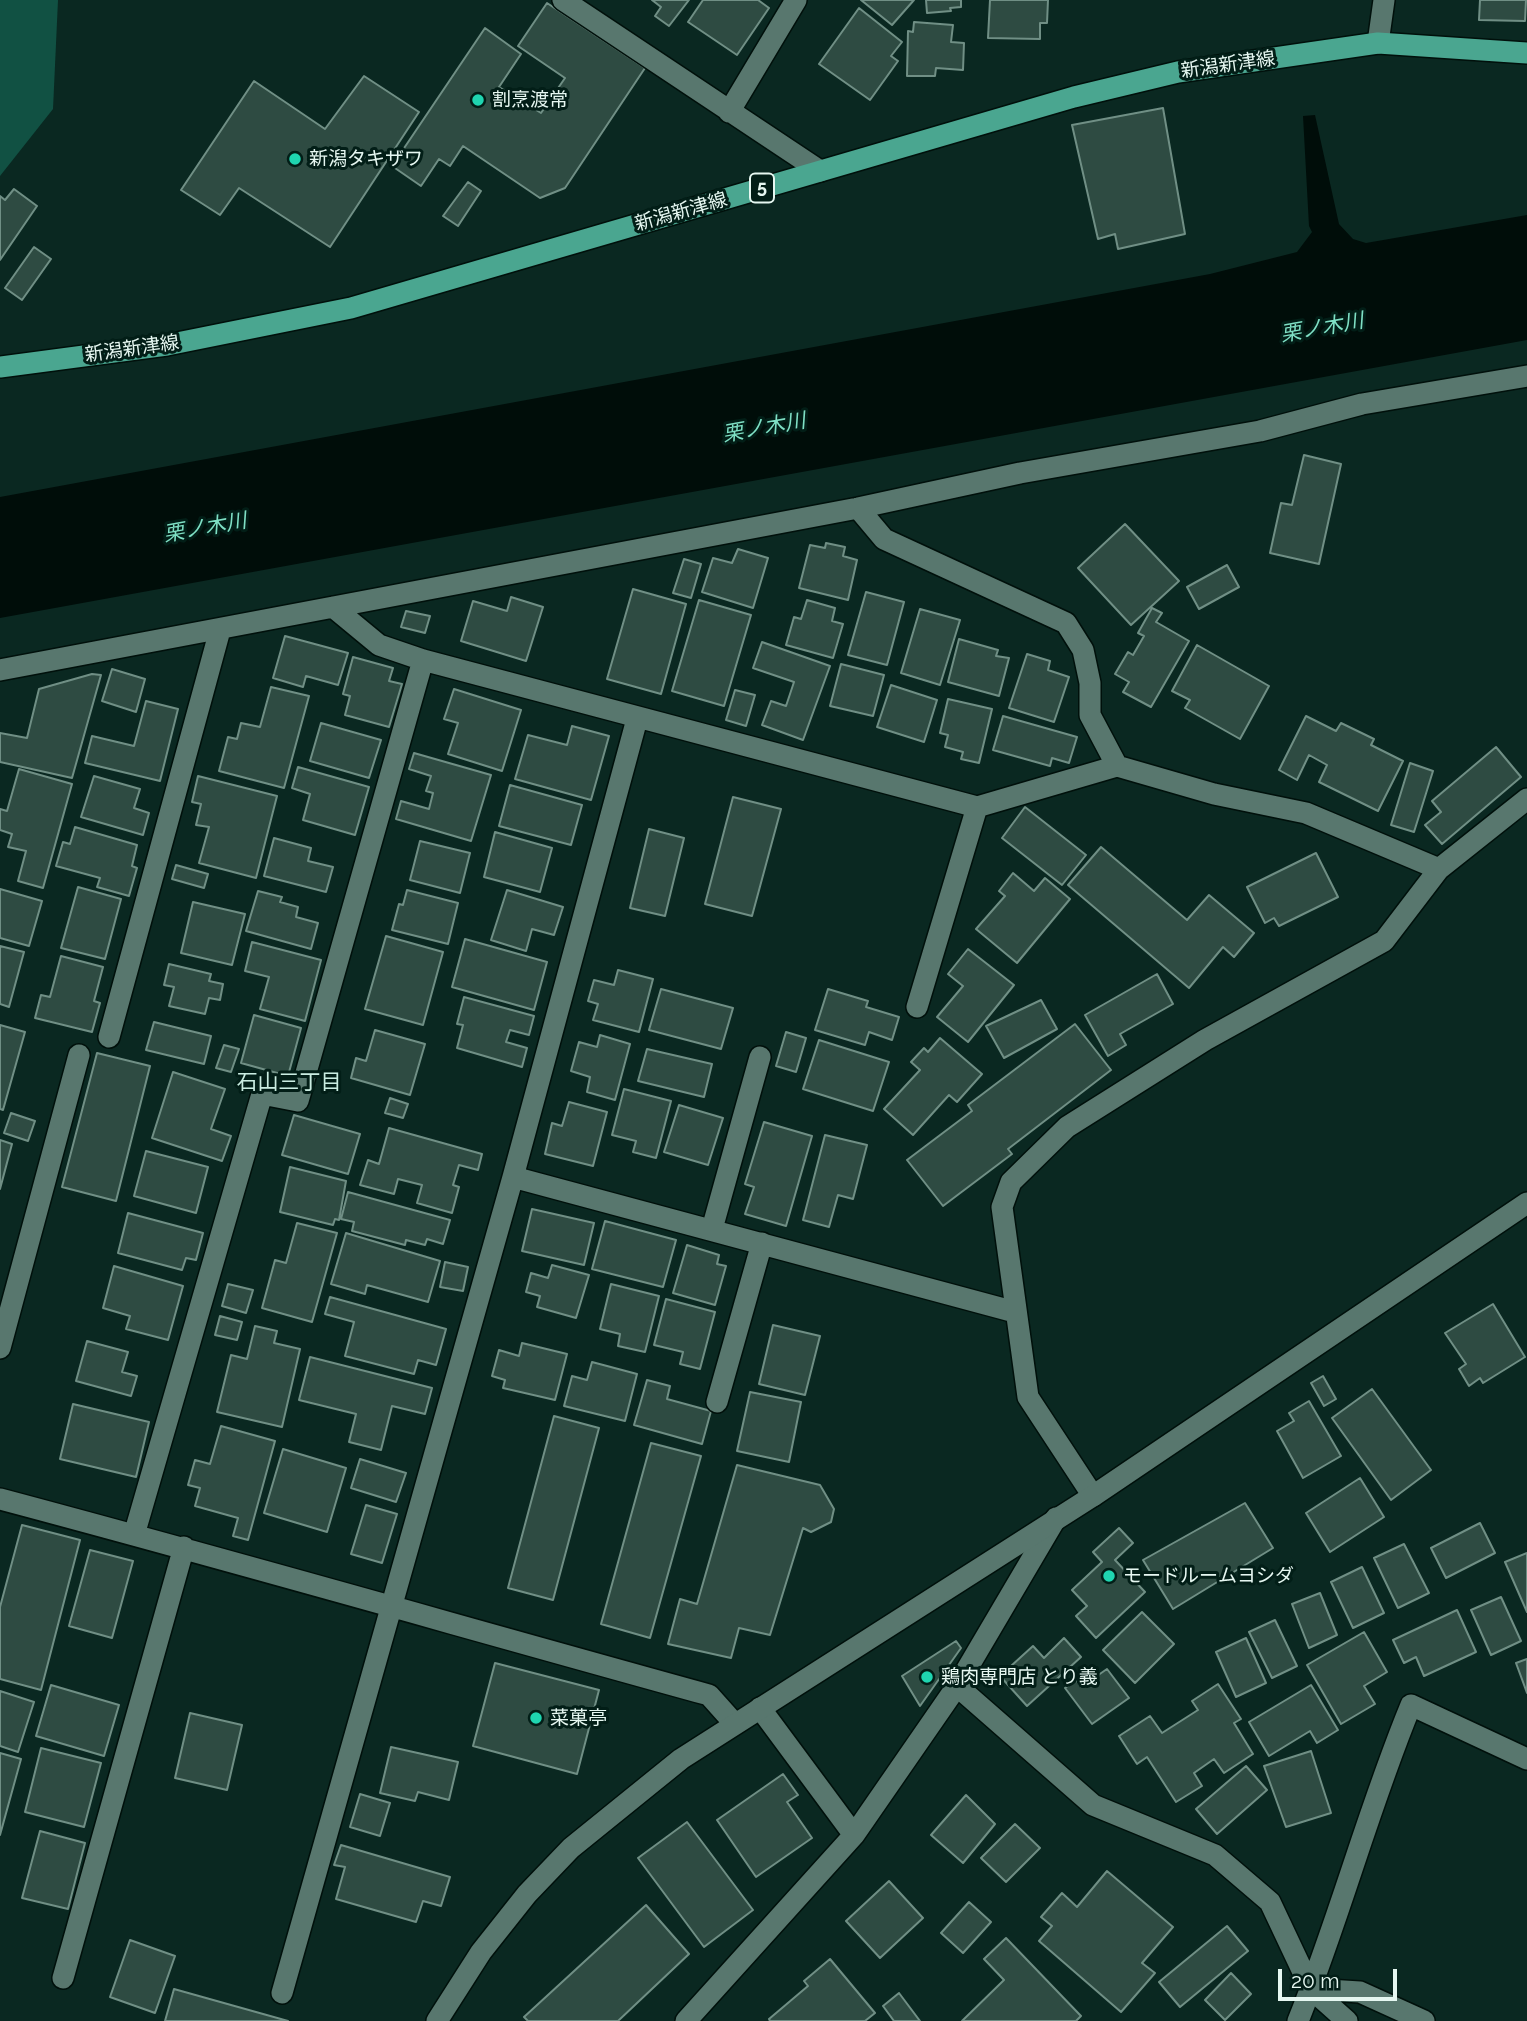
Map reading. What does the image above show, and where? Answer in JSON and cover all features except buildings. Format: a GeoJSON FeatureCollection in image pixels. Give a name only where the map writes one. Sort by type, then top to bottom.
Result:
{"type":"FeatureCollection","features":[{"type":"Feature","properties":{"kind":"main road","name":"新潟新津線"},"geometry":{"type":"LineString","coordinates":[[0,367],[167,345],[351,308],[1074,97],[1178,72],[1378,43],[1527,53]]}},
{"type":"Feature","properties":{"kind":"street"},"geometry":{"type":"LineString","coordinates":[[563,0],[729,113],[820,171]]}},
{"type":"Feature","properties":{"kind":"street"},"geometry":{"type":"LineString","coordinates":[[729,113],[796,0]]}},
{"type":"Feature","properties":{"kind":"street"},"geometry":{"type":"LineString","coordinates":[[1378,43],[1384,0]]}},
{"type":"Feature","properties":{"kind":"street"},"geometry":{"type":"LineString","coordinates":[[0,670],[858,508],[1020,472],[1260,431],[1362,404],[1527,376]]}},
{"type":"Feature","properties":{"kind":"street"},"geometry":{"type":"LineString","coordinates":[[858,508],[884,539],[1066,623],[1083,650],[1090,683],[1090,715],[1118,766]]}},
{"type":"Feature","properties":{"kind":"street"},"geometry":{"type":"LineString","coordinates":[[334,607],[379,645],[423,660],[977,807],[1118,766],[1214,793],[1306,813],[1439,869]]}},
{"type":"Feature","properties":{"kind":"street"},"geometry":{"type":"LineString","coordinates":[[109,1037],[220,630]]}},
{"type":"Feature","properties":{"kind":"street"},"geometry":{"type":"LineString","coordinates":[[134,1535],[262,1094],[298,1101],[423,660]]}},
{"type":"Feature","properties":{"kind":"street"},"geometry":{"type":"LineString","coordinates":[[282,1993],[513,1177],[638,719]]}},
{"type":"Feature","properties":{"kind":"street"},"geometry":{"type":"LineString","coordinates":[[1093,1496],[1028,1397],[1002,1207],[1011,1182],[1067,1127],[1205,1040],[1384,941],[1439,869],[1527,799]]}},
{"type":"Feature","properties":{"kind":"street"},"geometry":{"type":"LineString","coordinates":[[917,1007],[977,807]]}},
{"type":"Feature","properties":{"kind":"street"},"geometry":{"type":"LineString","coordinates":[[0,1348],[79,1055]]}},
{"type":"Feature","properties":{"kind":"street"},"geometry":{"type":"LineString","coordinates":[[712,1229],[760,1057]]}},
{"type":"Feature","properties":{"kind":"street"},"geometry":{"type":"LineString","coordinates":[[513,1177],[1015,1312]]}},
{"type":"Feature","properties":{"kind":"street"},"geometry":{"type":"LineString","coordinates":[[438,2021],[481,1952],[527,1894],[571,1848],[638,1792],[734,1723],[1057,1516],[1093,1496],[1527,1203]]}},
{"type":"Feature","properties":{"kind":"street"},"geometry":{"type":"LineString","coordinates":[[717,1402],[762,1243]]}},
{"type":"Feature","properties":{"kind":"street"},"geometry":{"type":"LineString","coordinates":[[0,1499],[184,1547],[390,1608],[709,1695],[734,1723]]}},
{"type":"Feature","properties":{"kind":"street"},"geometry":{"type":"LineString","coordinates":[[686,2021],[854,1835],[957,1686],[1057,1516]]}},
{"type":"Feature","properties":{"kind":"street"},"geometry":{"type":"LineString","coordinates":[[63,1978],[184,1547]]}},
{"type":"Feature","properties":{"kind":"street"},"geometry":{"type":"LineString","coordinates":[[957,1686],[1093,1805],[1215,1855],[1270,1902],[1311,1989],[1347,2021]]}},
{"type":"Feature","properties":{"kind":"street"},"geometry":{"type":"LineString","coordinates":[[1298,2021],[1334,1930],[1384,1772],[1411,1705],[1527,1759]]}},
{"type":"Feature","properties":{"kind":"street"},"geometry":{"type":"LineString","coordinates":[[760,1708],[854,1835]]}},
{"type":"Feature","properties":{"kind":"street"},"geometry":{"type":"LineString","coordinates":[[1311,1989],[1360,1992],[1424,2021]]}},
{"type":"Feature","properties":{"kind":"green space"},"geometry":{"type":"Polygon","coordinates":[[[0,0],[58,0],[53,109],[0,176],[0,0]]]}},
{"type":"Feature","properties":{"kind":"water","name":"栗ノ木川"},"geometry":{"type":"Polygon","coordinates":[[[1315,115],[1339,224],[1353,239],[1366,243],[1527,215],[1527,340],[0,618],[0,497],[1210,274],[1297,252],[1312,232],[1309,226],[1303,116],[1315,115]]]}},
{"type":"Feature","properties":{"kind":"place","name":"割烹渡常"},"geometry":{"type":"Point","coordinates":[478,100]}},
{"type":"Feature","properties":{"kind":"place","name":"新潟タキザワ"},"geometry":{"type":"Point","coordinates":[295,159]}},
{"type":"Feature","properties":{"kind":"place","name":"モードルームヨシダ"},"geometry":{"type":"Point","coordinates":[1109,1576]}},
{"type":"Feature","properties":{"kind":"place","name":"鶏肉専門店 とり義"},"geometry":{"type":"Point","coordinates":[927,1677]}},
{"type":"Feature","properties":{"kind":"place","name":"菜菓亭"},"geometry":{"type":"Point","coordinates":[536,1718]}},
{"type":"Feature","properties":{"kind":"district","name":"石山三丁目"},"geometry":{"type":"Point","coordinates":[289,1083]}}]}
